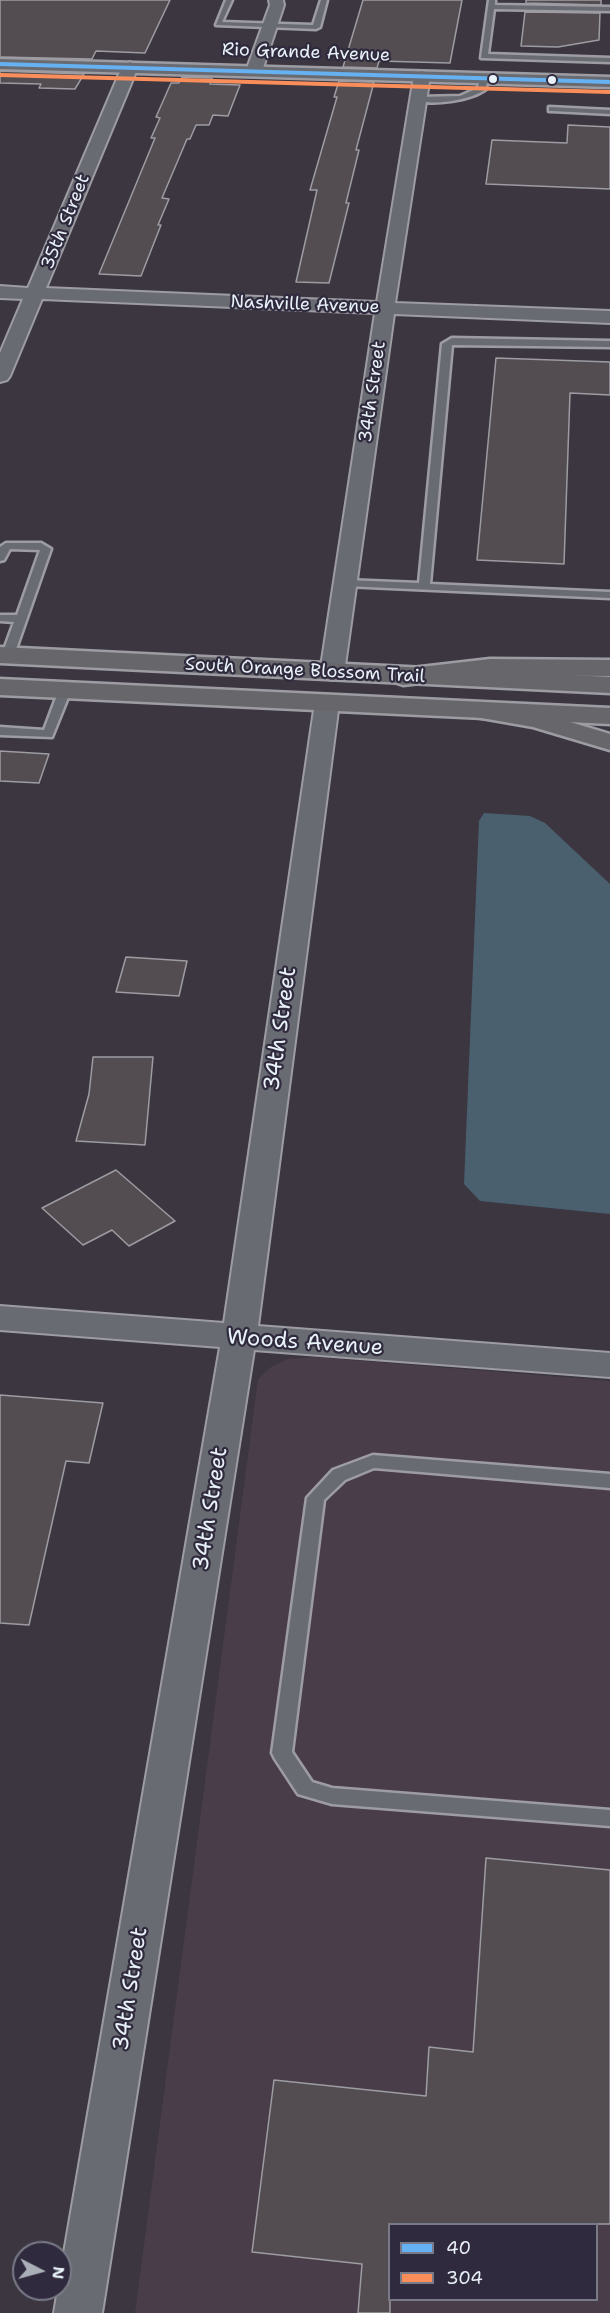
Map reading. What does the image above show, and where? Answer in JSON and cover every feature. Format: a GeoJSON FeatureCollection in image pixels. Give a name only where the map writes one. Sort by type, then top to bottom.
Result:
{"type":"FeatureCollection","features":[{"type":"Feature","properties":{"kind":"main road"},"geometry":{"type":"LineString","coordinates":[[2,660],[330,688]]}},
{"type":"Feature","properties":{"kind":"main road"},"geometry":{"type":"LineString","coordinates":[[403,676],[499,666],[610,668]]}},
{"type":"Feature","properties":{"kind":"main road","name":"South Orange Blossom Trail"},"geometry":{"type":"LineString","coordinates":[[330,688],[403,676],[610,685]]}},
{"type":"Feature","properties":{"kind":"main road"},"geometry":{"type":"LineString","coordinates":[[483,679],[610,678]]}},
{"type":"Feature","properties":{"kind":"main road","name":"South Orange Blossom Trail"},"geometry":{"type":"LineString","coordinates":[[0,687],[65,690],[330,688],[485,711],[610,716]]}},
{"type":"Feature","properties":{"kind":"main road"},"geometry":{"type":"LineString","coordinates":[[485,711],[537,720],[610,742]]}},
{"type":"Feature","properties":{"kind":"street"},"geometry":{"type":"LineString","coordinates":[[254,71],[277,5],[276,0]]}},
{"type":"Feature","properties":{"kind":"street","name":"Rio Grande Avenue"},"geometry":{"type":"LineString","coordinates":[[0,64],[610,82]]}},
{"type":"Feature","properties":{"kind":"street","name":"35th Street"},"geometry":{"type":"LineString","coordinates":[[0,376],[130,67]]}},
{"type":"Feature","properties":{"kind":"street","name":"34th Street"},"geometry":{"type":"LineString","coordinates":[[78,2313],[238,1338],[385,308],[422,76]]}},
{"type":"Feature","properties":{"kind":"street","name":"Nashville Avenue"},"geometry":{"type":"LineString","coordinates":[[0,292],[610,317]]}},
{"type":"Feature","properties":{"kind":"street","name":"Woods Avenue"},"geometry":{"type":"LineString","coordinates":[[0,1318],[610,1365]]}},
{"type":"Feature","properties":{"kind":"lane"},"geometry":{"type":"LineString","coordinates":[[229,0],[218,24],[316,27],[324,0]]}},
{"type":"Feature","properties":{"kind":"lane"},"geometry":{"type":"LineString","coordinates":[[610,9],[492,3],[484,56],[610,60]]}},
{"type":"Feature","properties":{"kind":"lane"},"geometry":{"type":"LineString","coordinates":[[418,99],[471,95],[482,89],[483,78]]}},
{"type":"Feature","properties":{"kind":"lane"},"geometry":{"type":"LineString","coordinates":[[552,109],[610,112]]}},
{"type":"Feature","properties":{"kind":"lane"},"geometry":{"type":"LineString","coordinates":[[424,586],[447,344],[452,341],[610,344]]}},
{"type":"Feature","properties":{"kind":"lane"},"geometry":{"type":"LineString","coordinates":[[0,558],[6,546],[41,546],[45,549],[21,619],[2,660]]}},
{"type":"Feature","properties":{"kind":"lane"},"geometry":{"type":"LineString","coordinates":[[345,583],[610,595]]}},
{"type":"Feature","properties":{"kind":"lane"},"geometry":{"type":"LineString","coordinates":[[0,618],[21,619]]}},
{"type":"Feature","properties":{"kind":"lane"},"geometry":{"type":"LineString","coordinates":[[0,731],[48,734],[65,690]]}},
{"type":"Feature","properties":{"kind":"lane"},"geometry":{"type":"LineString","coordinates":[[610,1481],[373,1461],[339,1475],[316,1498],[282,1753],[305,1788],[332,1796],[610,1818]]}},
{"type":"Feature","properties":{"kind":"shaded area"},"geometry":{"type":"Polygon","coordinates":[[[314,1357],[610,1381],[610,2313],[135,2313],[258,1379],[271,1367],[287,1359],[314,1357]]]}},
{"type":"Feature","properties":{"kind":"water"},"geometry":{"type":"Polygon","coordinates":[[[484,813],[530,816],[545,823],[610,884],[610,1214],[480,1201],[464,1184],[479,821],[484,813]]]}},
{"type":"Feature","properties":{"kind":"building"},"geometry":{"type":"Polygon","coordinates":[[[0,0],[170,0],[145,53],[96,51],[92,59],[0,57],[0,0]]]}},
{"type":"Feature","properties":{"kind":"building"},"geometry":{"type":"Polygon","coordinates":[[[363,0],[462,0],[450,63],[379,61],[377,68],[343,67],[363,0]]]}},
{"type":"Feature","properties":{"kind":"building"},"geometry":{"type":"Polygon","coordinates":[[[526,0],[601,0],[601,5],[526,3],[526,0]]]}},
{"type":"Feature","properties":{"kind":"building"},"geometry":{"type":"Polygon","coordinates":[[[525,12],[600,13],[599,40],[558,47],[521,46],[525,12]]]}},
{"type":"Feature","properties":{"kind":"building"},"geometry":{"type":"Polygon","coordinates":[[[0,71],[84,74],[75,89],[39,88],[41,84],[0,83],[0,71]]]}},
{"type":"Feature","properties":{"kind":"building"},"geometry":{"type":"Polygon","coordinates":[[[182,77],[212,78],[210,84],[240,85],[228,116],[213,115],[209,125],[196,125],[190,139],[187,139],[162,198],[169,199],[141,276],[99,274],[155,138],[151,138],[160,118],[156,117],[171,83],[179,83],[182,77]]]}},
{"type":"Feature","properties":{"kind":"building"},"geometry":{"type":"Polygon","coordinates":[[[339,81],[374,82],[356,150],[359,150],[346,203],[349,203],[329,283],[296,282],[317,190],[310,190],[337,97],[334,97],[339,81]]]}},
{"type":"Feature","properties":{"kind":"building"},"geometry":{"type":"Polygon","coordinates":[[[568,125],[610,127],[610,189],[486,184],[492,140],[567,143],[568,125]]]}},
{"type":"Feature","properties":{"kind":"building"},"geometry":{"type":"Polygon","coordinates":[[[496,358],[610,362],[610,395],[570,393],[564,564],[477,560],[496,358]]]}},
{"type":"Feature","properties":{"kind":"building"},"geometry":{"type":"Polygon","coordinates":[[[0,751],[49,754],[39,783],[0,781],[0,751]]]}},
{"type":"Feature","properties":{"kind":"building"},"geometry":{"type":"Polygon","coordinates":[[[126,957],[187,961],[179,996],[116,992],[126,957]]]}},
{"type":"Feature","properties":{"kind":"building"},"geometry":{"type":"Polygon","coordinates":[[[93,1057],[153,1057],[145,1145],[76,1141],[89,1094],[93,1057]]]}},
{"type":"Feature","properties":{"kind":"building"},"geometry":{"type":"Polygon","coordinates":[[[116,1170],[175,1221],[129,1246],[112,1230],[83,1245],[42,1208],[116,1170]]]}},
{"type":"Feature","properties":{"kind":"building"},"geometry":{"type":"Polygon","coordinates":[[[0,1395],[103,1403],[89,1463],[66,1461],[29,1625],[0,1623],[0,1395]]]}},
{"type":"Feature","properties":{"kind":"building"},"geometry":{"type":"Polygon","coordinates":[[[486,1858],[610,1870],[610,2224],[388,2223],[390,2313],[358,2313],[362,2264],[252,2252],[274,2080],[426,2096],[429,2047],[473,2052],[486,1858]]]}},
{"type":"Feature","properties":{"kind":"transit line","name":"40"},"geometry":{"type":"LineString","coordinates":[[0,64],[610,82]]}},
{"type":"Feature","properties":{"kind":"transit line","name":"304"},"geometry":{"type":"LineString","coordinates":[[0,75],[610,92]]}}]}
